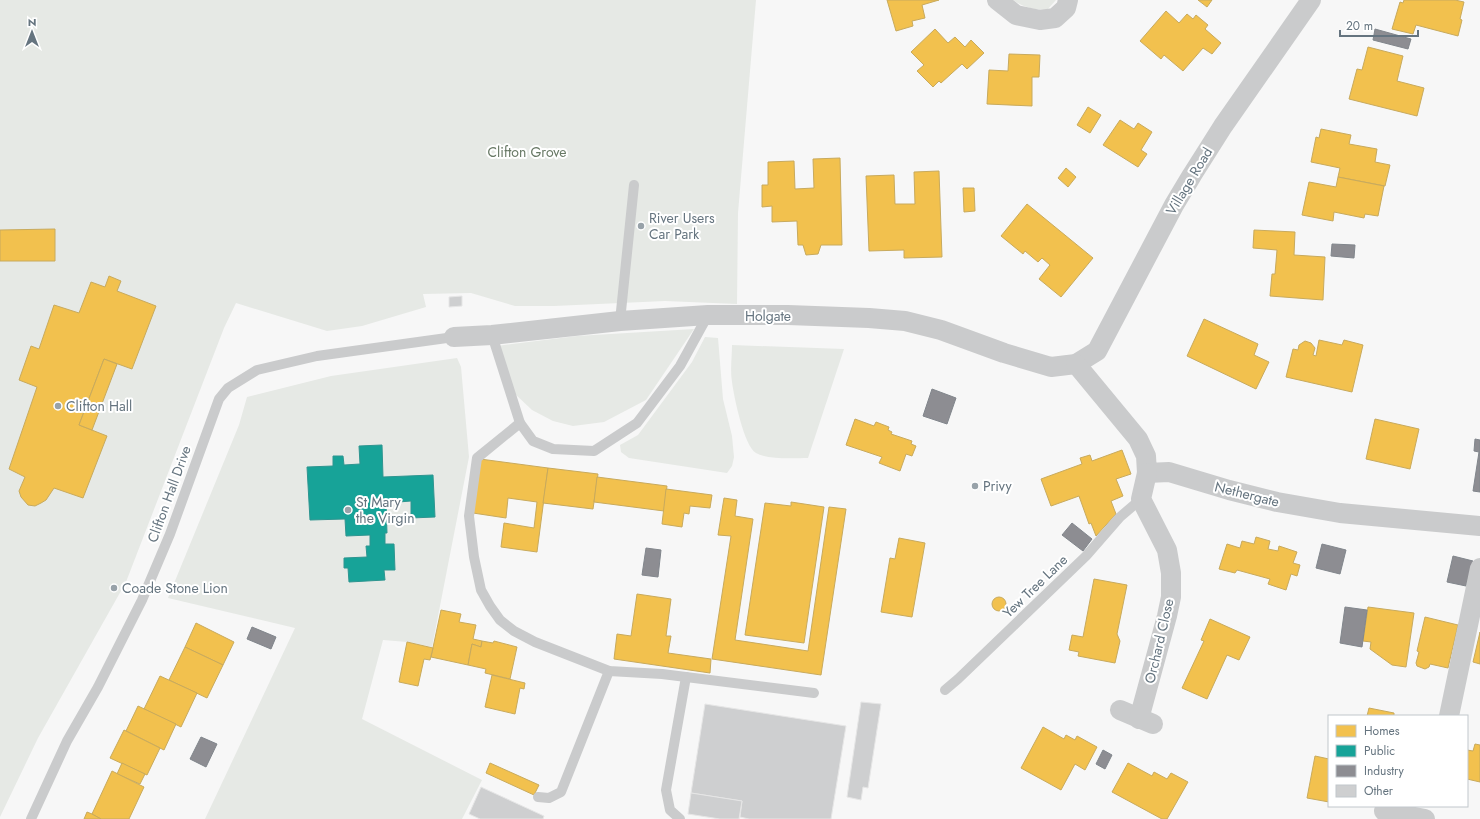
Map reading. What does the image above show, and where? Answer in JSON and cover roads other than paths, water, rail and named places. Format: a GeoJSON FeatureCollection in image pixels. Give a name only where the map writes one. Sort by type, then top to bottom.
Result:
{"type":"FeatureCollection","features":[{"type":"Feature","properties":{"kind":"street"},"geometry":{"type":"LineString","coordinates":[[997,0],[1016,15],[1040,20],[1055,18],[1066,8],[1068,0]]}},
{"type":"Feature","properties":{"kind":"street","name":"Village Road"},"geometry":{"type":"LineString","coordinates":[[1076,364],[1097,351],[1174,205],[1192,175],[1223,126],[1311,0]]}},
{"type":"Feature","properties":{"kind":"street","name":"Holgate"},"geometry":{"type":"LineString","coordinates":[[454,337],[492,336],[620,321],[708,315],[796,315],[869,318],[905,321],[942,330],[1004,353],[1051,367],[1076,364]]}},
{"type":"Feature","properties":{"kind":"street"},"geometry":{"type":"LineString","coordinates":[[1076,364],[1138,439],[1146,456],[1147,473],[1141,499]]}},
{"type":"Feature","properties":{"kind":"street","name":"Nethergate"},"geometry":{"type":"LineString","coordinates":[[1147,473],[1169,472],[1236,492],[1277,502],[1340,513],[1480,526]]}},
{"type":"Feature","properties":{"kind":"street","name":"Orchard Close"},"geometry":{"type":"LineString","coordinates":[[1120,710],[1146,722],[1170,597],[1171,573],[1167,550],[1141,499]]}},
{"type":"Feature","properties":{"kind":"street"},"geometry":{"type":"LineString","coordinates":[[1449,715],[1480,568]]}},
{"type":"Feature","properties":{"kind":"street"},"geometry":{"type":"LineString","coordinates":[[1384,811],[1426,819],[1429,807]]}},
{"type":"Feature","properties":{"kind":"lane"},"geometry":{"type":"LineString","coordinates":[[620,321],[634,185]]}},
{"type":"Feature","properties":{"kind":"lane"},"geometry":{"type":"LineString","coordinates":[[492,336],[520,423],[533,441],[552,449],[594,451],[638,423],[680,366],[708,315]]}},
{"type":"Feature","properties":{"kind":"lane","name":"Clifton Hall Drive"},"geometry":{"type":"LineString","coordinates":[[31,819],[67,741],[98,687],[142,600],[170,534],[219,399],[228,388],[258,370],[317,356],[454,337]]}},
{"type":"Feature","properties":{"kind":"lane"},"geometry":{"type":"LineString","coordinates":[[520,423],[477,458],[469,516],[474,557],[481,590],[500,620],[514,631],[535,642],[609,671],[686,677],[814,694]]}},
{"type":"Feature","properties":{"kind":"lane","name":"Yew Tree Lane"},"geometry":{"type":"LineString","coordinates":[[945,690],[964,674],[1076,566],[1120,517],[1141,499]]}},
{"type":"Feature","properties":{"kind":"lane"},"geometry":{"type":"LineString","coordinates":[[538,797],[549,798],[561,792],[609,671]]}},
{"type":"Feature","properties":{"kind":"lane"},"geometry":{"type":"LineString","coordinates":[[680,819],[670,810],[666,790],[686,677]]}},
{"type":"Feature","properties":{"kind":"place","name":"River Users Car Park"},"geometry":{"type":"Point","coordinates":[641,226]}},
{"type":"Feature","properties":{"kind":"place","name":"Clifton Hall"},"geometry":{"type":"Point","coordinates":[58,406]}},
{"type":"Feature","properties":{"kind":"place","name":"Privy"},"geometry":{"type":"Point","coordinates":[975,486]}},
{"type":"Feature","properties":{"kind":"place","name":"St Mary the Virgin"},"geometry":{"type":"Point","coordinates":[348,510]}},
{"type":"Feature","properties":{"kind":"place","name":"Coade Stone Lion"},"geometry":{"type":"Point","coordinates":[114,588]}},
{"type":"Feature","properties":{"kind":"park label","name":"Clifton Grove"},"geometry":{"type":"Point","coordinates":[527,152]}}]}
